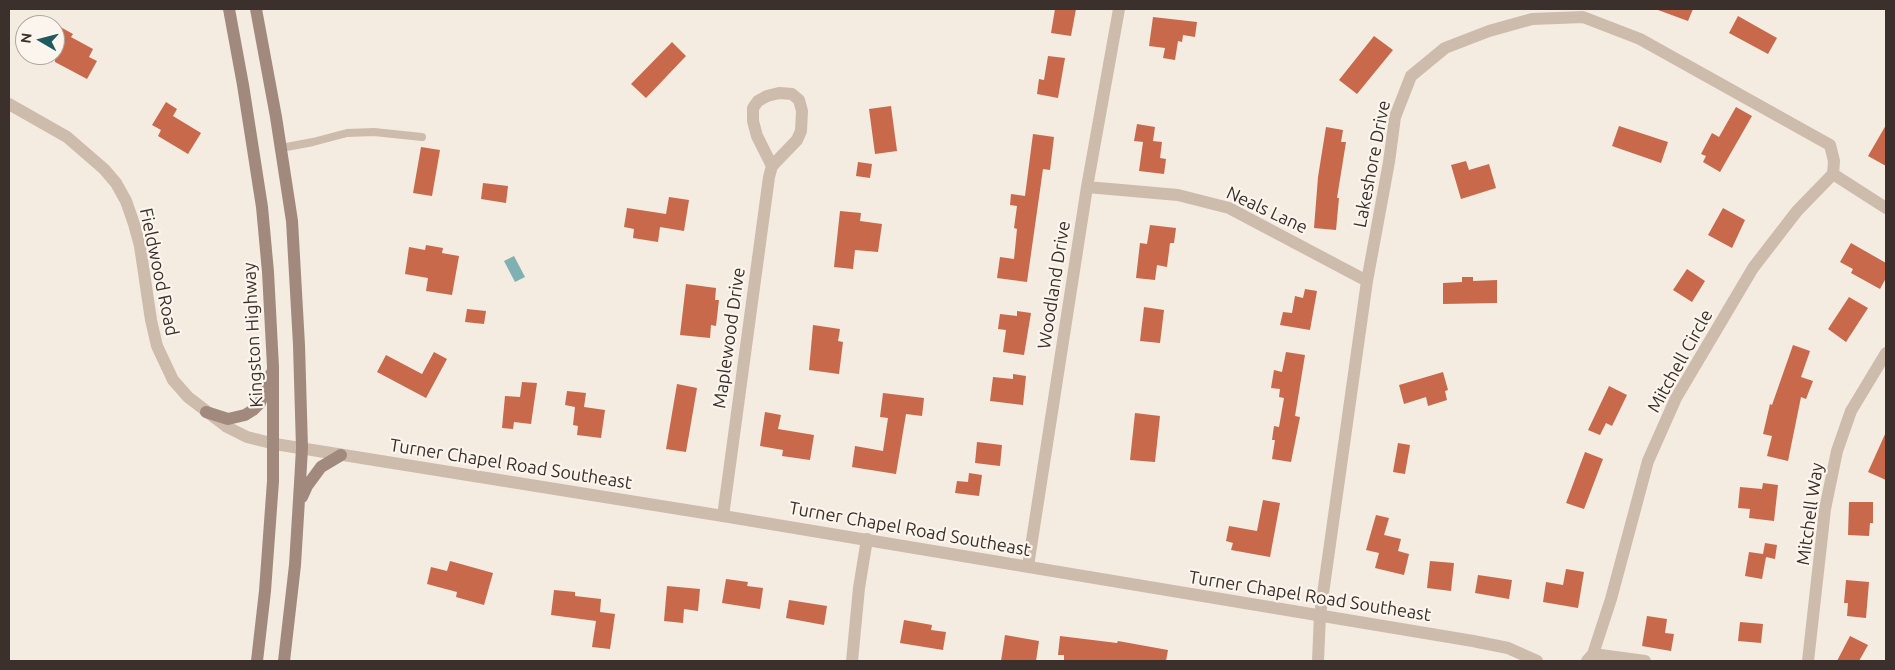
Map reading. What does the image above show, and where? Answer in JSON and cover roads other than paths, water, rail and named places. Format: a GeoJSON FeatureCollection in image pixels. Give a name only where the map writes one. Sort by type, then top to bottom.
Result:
{"type":"FeatureCollection","features":[{"type":"Feature","properties":{"kind":"main road","name":"Kingston Highway"},"geometry":{"type":"LineString","coordinates":[[229,9],[244,85],[262,207],[274,367],[274,444],[269,542],[257,661]]}},
{"type":"Feature","properties":{"kind":"main road"},"geometry":{"type":"LineString","coordinates":[[256,9],[292,221],[297,292],[302,448],[289,624],[284,661]]}},
{"type":"Feature","properties":{"kind":"main road"},"geometry":{"type":"LineString","coordinates":[[261,32],[267,9]]}},
{"type":"Feature","properties":{"kind":"main road"},"geometry":{"type":"LineString","coordinates":[[206,412],[228,419],[245,415],[253,410],[260,403],[274,367]]}},
{"type":"Feature","properties":{"kind":"main road"},"geometry":{"type":"LineString","coordinates":[[299,504],[307,486],[321,467],[341,455]]}},
{"type":"Feature","properties":{"kind":"street","name":"Woodland Drive"},"geometry":{"type":"LineString","coordinates":[[1028,566],[1086,187],[1119,9]]}},
{"type":"Feature","properties":{"kind":"street","name":"Lakeshore Drive"},"geometry":{"type":"LineString","coordinates":[[1318,661],[1320,615],[1367,281],[1389,162],[1395,117],[1411,76],[1445,48],[1488,31],[1532,19],[1582,17],[1640,39],[1830,145],[1834,161],[1833,174]]}},
{"type":"Feature","properties":{"kind":"street"},"geometry":{"type":"LineString","coordinates":[[779,93],[792,94],[799,100],[802,111],[801,132],[797,140],[772,166],[757,136],[753,121],[753,108],[758,101],[767,96],[779,93]]}},
{"type":"Feature","properties":{"kind":"street","name":"Fieldwood Road"},"geometry":{"type":"LineString","coordinates":[[9,104],[67,137],[104,169],[116,183],[126,201],[140,246],[156,346],[174,380],[188,398],[227,427],[247,437],[274,444]]}},
{"type":"Feature","properties":{"kind":"street","name":"Maplewood Drive"},"geometry":{"type":"LineString","coordinates":[[723,516],[772,166]]}},
{"type":"Feature","properties":{"kind":"street"},"geometry":{"type":"LineString","coordinates":[[1833,174],[1886,208]]}},
{"type":"Feature","properties":{"kind":"street","name":"Mitchell Circle"},"geometry":{"type":"LineString","coordinates":[[1645,661],[1590,658],[1611,599],[1648,461],[1676,398],[1753,268],[1797,211],[1833,174]]}},
{"type":"Feature","properties":{"kind":"street","name":"Neals Lane"},"geometry":{"type":"LineString","coordinates":[[1086,187],[1178,195],[1229,208],[1367,281]]}},
{"type":"Feature","properties":{"kind":"street","name":"Mitchell Way"},"geometry":{"type":"LineString","coordinates":[[1808,661],[1824,509],[1837,451],[1851,411],[1886,353]]}},
{"type":"Feature","properties":{"kind":"street","name":"Turner Chapel Road Southeast"},"geometry":{"type":"LineString","coordinates":[[274,444],[868,539],[1490,644],[1508,648],[1538,661]]}},
{"type":"Feature","properties":{"kind":"street"},"geometry":{"type":"LineString","coordinates":[[852,661],[859,588],[868,539]]}},
{"type":"Feature","properties":{"kind":"street"},"geometry":{"type":"LineString","coordinates":[[251,661],[260,639]]}},
{"type":"Feature","properties":{"kind":"lane"},"geometry":{"type":"LineString","coordinates":[[281,148],[347,134],[374,132],[422,137]]}},
{"type":"Feature","properties":{"kind":"water"},"geometry":{"type":"Polygon","coordinates":[[[514,256],[525,277],[515,282],[504,261],[514,256]]]}}]}
